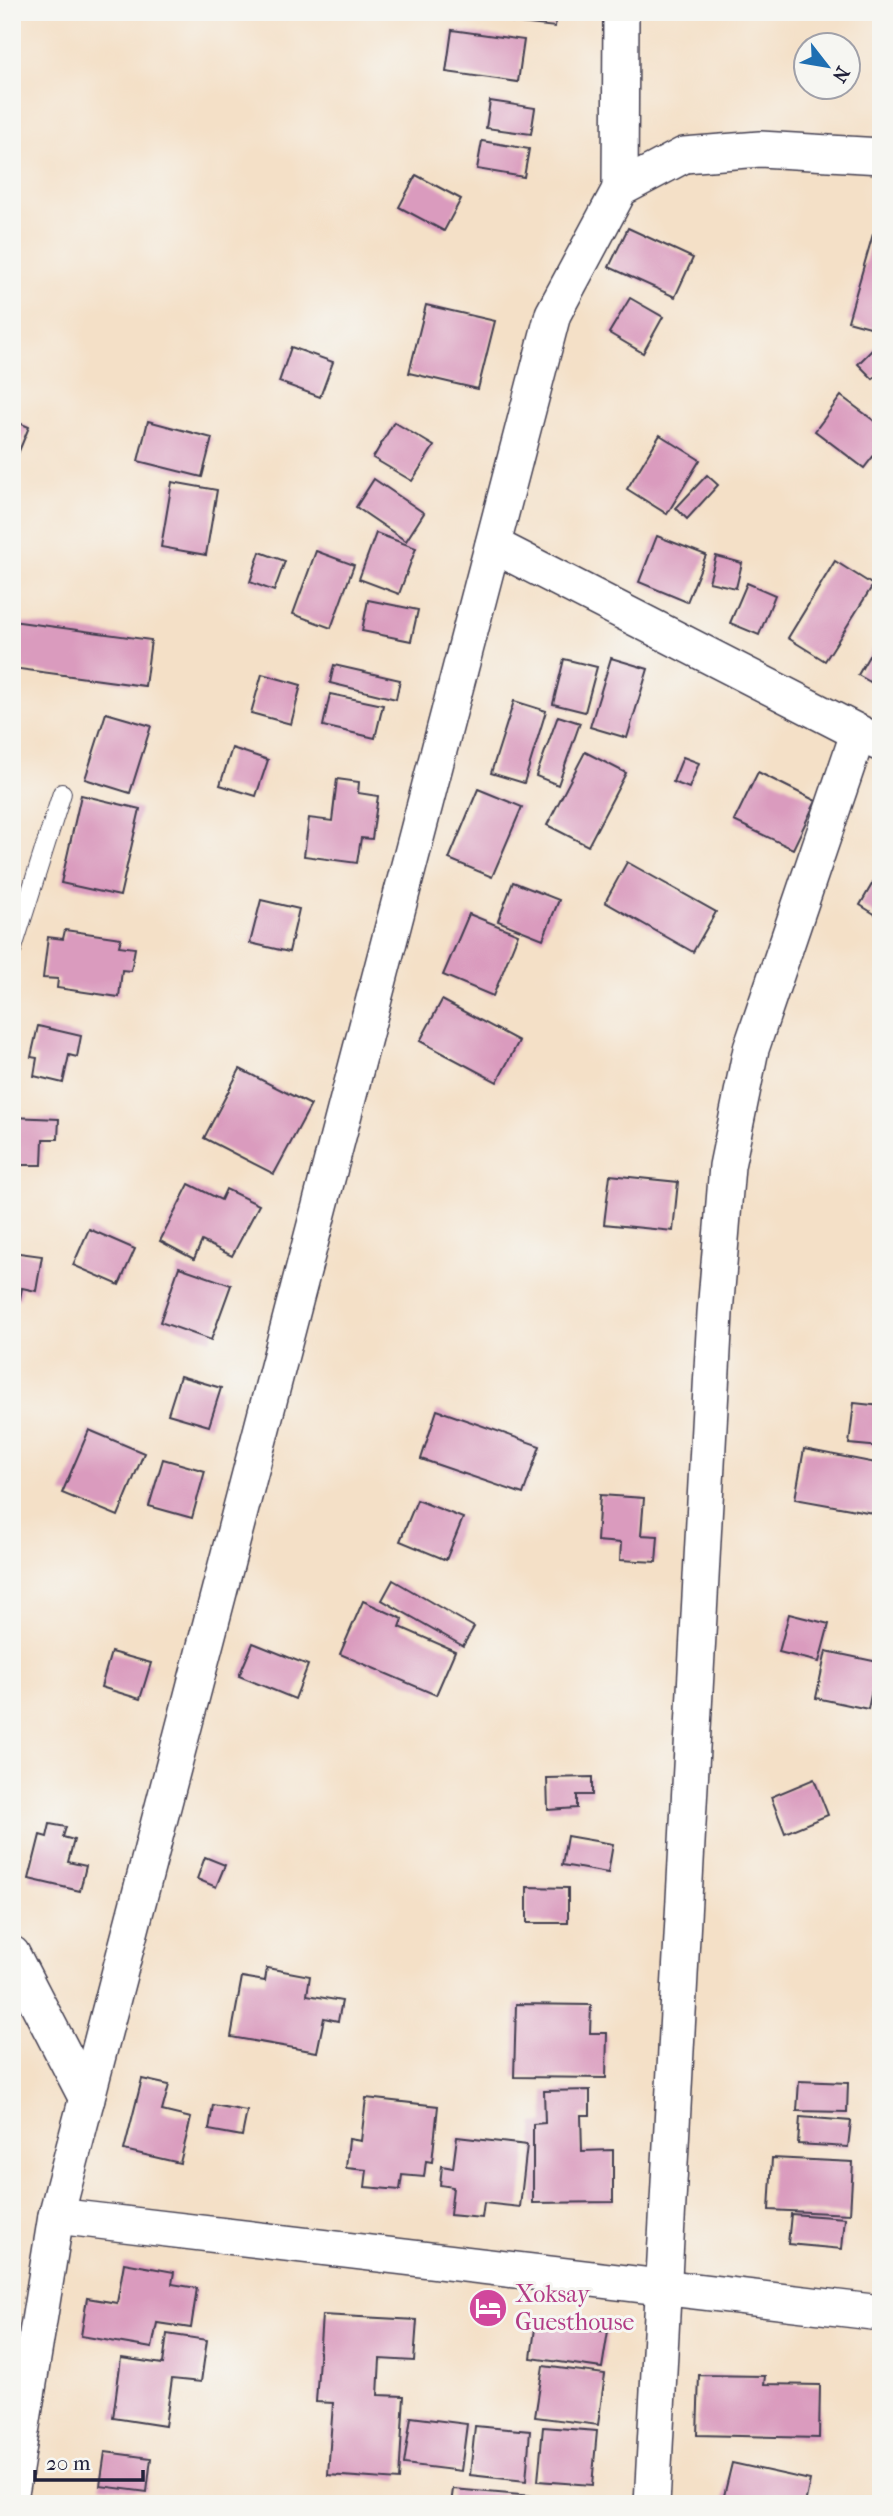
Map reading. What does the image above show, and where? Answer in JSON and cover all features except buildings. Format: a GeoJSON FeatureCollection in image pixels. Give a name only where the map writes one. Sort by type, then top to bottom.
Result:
{"type":"FeatureCollection","features":[{"type":"Feature","properties":{"kind":"street"},"geometry":{"type":"LineString","coordinates":[[12,2488],[56,2216],[553,314],[620,189],[621,12]]}},
{"type":"Feature","properties":{"kind":"street"},"geometry":{"type":"LineString","coordinates":[[620,189],[684,155],[760,149],[881,156]]}},
{"type":"Feature","properties":{"kind":"street"},"geometry":{"type":"LineString","coordinates":[[493,545],[870,739],[751,1049],[727,1166],[715,1313],[652,2504]]}},
{"type":"Feature","properties":{"kind":"street"},"geometry":{"type":"LineString","coordinates":[[12,1954],[87,2099]]}},
{"type":"Feature","properties":{"kind":"street"},"geometry":{"type":"LineString","coordinates":[[56,2216],[881,2313]]}},
{"type":"Feature","properties":{"kind":"lane"},"geometry":{"type":"LineString","coordinates":[[12,951],[62,793]]}},
{"type":"Feature","properties":{"kind":"place","name":"Xoksay Guesthouse"},"geometry":{"type":"Point","coordinates":[488,2308]}}]}
